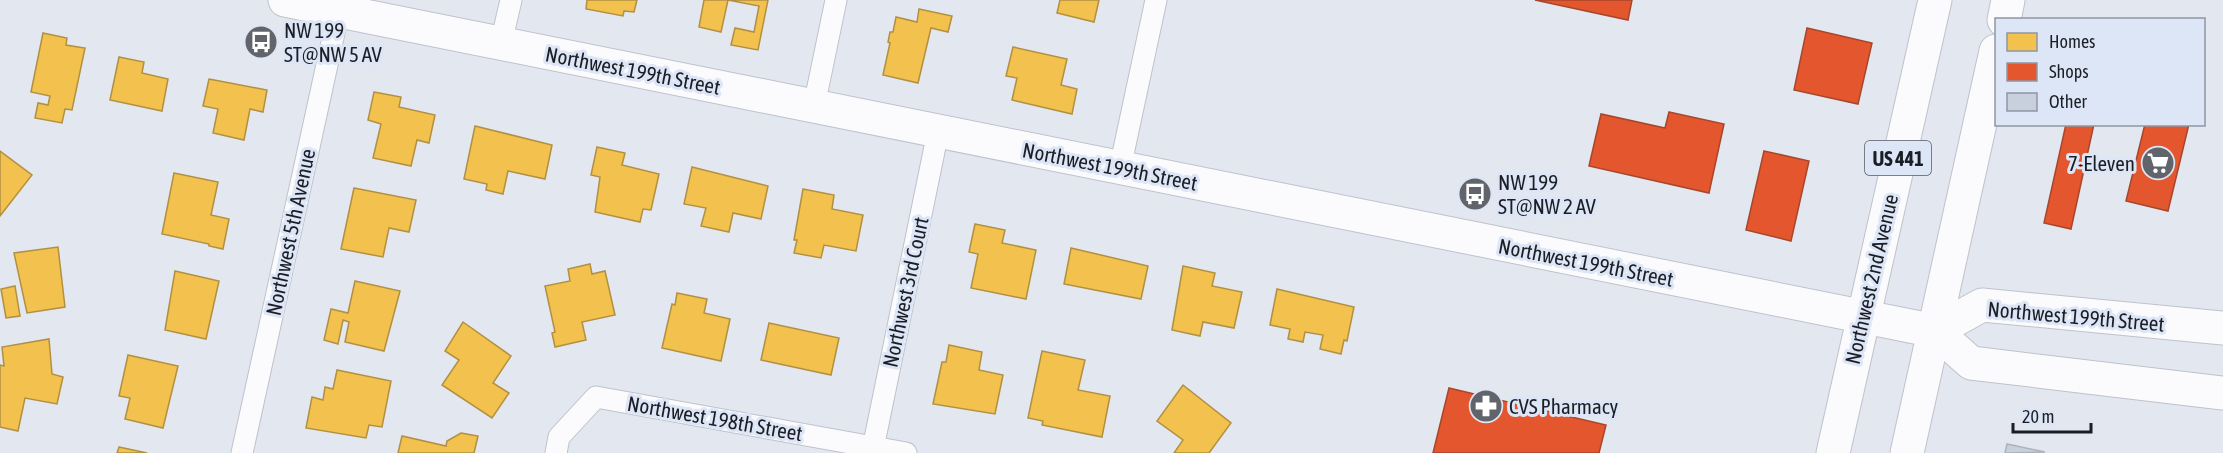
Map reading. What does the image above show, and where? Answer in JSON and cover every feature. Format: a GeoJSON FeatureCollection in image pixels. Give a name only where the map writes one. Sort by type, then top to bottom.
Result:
{"type":"FeatureCollection","features":[{"type":"Feature","properties":{"kind":"main road","name":"Northwest 199th Street"},"geometry":{"type":"LineString","coordinates":[[285,0],[1935,331],[1982,305],[2223,328]]}},
{"type":"Feature","properties":{"kind":"main road","name":"Northwest 2nd Avenue"},"geometry":{"type":"LineString","coordinates":[[1833,453],[1935,0]]}},
{"type":"Feature","properties":{"kind":"main road"},"geometry":{"type":"LineString","coordinates":[[2004,18],[2008,0]]}},
{"type":"Feature","properties":{"kind":"main road"},"geometry":{"type":"LineString","coordinates":[[1907,453],[1995,56]]}},
{"type":"Feature","properties":{"kind":"main road"},"geometry":{"type":"LineString","coordinates":[[1935,331],[1971,363],[2223,393]]}},
{"type":"Feature","properties":{"kind":"street"},"geometry":{"type":"LineString","coordinates":[[501,43],[511,0]]}},
{"type":"Feature","properties":{"kind":"street"},"geometry":{"type":"LineString","coordinates":[[814,106],[836,0]]}},
{"type":"Feature","properties":{"kind":"street"},"geometry":{"type":"LineString","coordinates":[[1120,168],[1156,0]]}},
{"type":"Feature","properties":{"kind":"street","name":"Northwest 5th Avenue"},"geometry":{"type":"LineString","coordinates":[[242,453],[339,10]]}},
{"type":"Feature","properties":{"kind":"street","name":"Northwest 3rd Court"},"geometry":{"type":"LineString","coordinates":[[873,449],[938,132]]}},
{"type":"Feature","properties":{"kind":"street","name":"Northwest 198th Street"},"geometry":{"type":"LineString","coordinates":[[556,453],[560,437],[596,397],[873,449],[906,453]]}},
{"type":"Feature","properties":{"kind":"building: Homes"},"geometry":{"type":"Polygon","coordinates":[[[587,0],[637,0],[634,12],[624,11],[623,16],[586,9],[587,0]]]}},
{"type":"Feature","properties":{"kind":"building: Homes"},"geometry":{"type":"Polygon","coordinates":[[[704,0],[728,0],[721,32],[699,27],[704,0]]]}},
{"type":"Feature","properties":{"kind":"building: Homes"},"geometry":{"type":"Polygon","coordinates":[[[728,0],[768,0],[758,50],[731,45],[735,28],[754,32],[759,6],[728,0]]]}},
{"type":"Feature","properties":{"kind":"building: Homes"},"geometry":{"type":"Polygon","coordinates":[[[1060,0],[1099,0],[1094,22],[1057,13],[1060,0]]]}},
{"type":"Feature","properties":{"kind":"building: Homes"},"geometry":{"type":"Polygon","coordinates":[[[919,9],[952,16],[948,32],[931,28],[918,83],[883,75],[890,32],[893,32],[896,17],[917,22],[919,9]]]}},
{"type":"Feature","properties":{"kind":"building: Homes"},"geometry":{"type":"Polygon","coordinates":[[[43,33],[67,38],[66,45],[85,48],[72,110],[65,109],[62,123],[35,118],[38,103],[48,105],[50,96],[31,92],[43,33]]]}},
{"type":"Feature","properties":{"kind":"building: Homes"},"geometry":{"type":"Polygon","coordinates":[[[1013,47],[1067,59],[1061,85],[1077,89],[1072,114],[1012,100],[1017,78],[1006,76],[1013,47]]]}},
{"type":"Feature","properties":{"kind":"building: Homes"},"geometry":{"type":"Polygon","coordinates":[[[119,57],[144,62],[142,73],[168,79],[162,111],[110,100],[119,57]]]}},
{"type":"Feature","properties":{"kind":"building: Homes"},"geometry":{"type":"Polygon","coordinates":[[[209,79],[267,90],[263,112],[250,109],[244,140],[213,133],[218,109],[203,106],[209,79]]]}},
{"type":"Feature","properties":{"kind":"building: Homes"},"geometry":{"type":"Polygon","coordinates":[[[374,92],[401,97],[399,107],[435,115],[429,143],[417,140],[411,166],[373,158],[381,124],[368,120],[374,92]]]}},
{"type":"Feature","properties":{"kind":"building: Homes"},"geometry":{"type":"Polygon","coordinates":[[[475,126],[552,145],[545,179],[508,171],[503,194],[486,190],[487,184],[464,179],[475,126]]]}},
{"type":"Feature","properties":{"kind":"building: Homes"},"geometry":{"type":"Polygon","coordinates":[[[597,147],[625,153],[622,165],[659,174],[651,210],[643,209],[640,222],[595,212],[600,177],[591,175],[597,147]]]}},
{"type":"Feature","properties":{"kind":"building: Homes"},"geometry":{"type":"Polygon","coordinates":[[[0,151],[32,175],[0,216],[0,151]]]}},
{"type":"Feature","properties":{"kind":"building: Homes"},"geometry":{"type":"Polygon","coordinates":[[[692,167],[768,186],[761,219],[733,213],[729,232],[701,226],[706,208],[684,204],[692,167]]]}},
{"type":"Feature","properties":{"kind":"building: Homes"},"geometry":{"type":"Polygon","coordinates":[[[174,173],[218,182],[211,215],[229,219],[223,249],[162,234],[174,173]]]}},
{"type":"Feature","properties":{"kind":"building: Homes"},"geometry":{"type":"Polygon","coordinates":[[[354,188],[416,200],[409,232],[389,228],[383,257],[341,249],[354,188]]]}},
{"type":"Feature","properties":{"kind":"building: Homes"},"geometry":{"type":"Polygon","coordinates":[[[803,189],[834,195],[832,209],[863,215],[856,251],[824,245],[821,258],[794,253],[797,240],[794,240],[803,189]]]}},
{"type":"Feature","properties":{"kind":"building: Homes"},"geometry":{"type":"Polygon","coordinates":[[[975,224],[1005,230],[1002,243],[1036,250],[1026,299],[971,288],[978,254],[969,252],[975,224]]]}},
{"type":"Feature","properties":{"kind":"building: Homes"},"geometry":{"type":"Polygon","coordinates":[[[58,247],[65,307],[27,313],[14,253],[58,247]]]}},
{"type":"Feature","properties":{"kind":"building: Homes"},"geometry":{"type":"Polygon","coordinates":[[[1071,248],[1148,266],[1141,299],[1064,284],[1071,248]]]}},
{"type":"Feature","properties":{"kind":"building: Homes"},"geometry":{"type":"Polygon","coordinates":[[[590,264],[592,274],[605,271],[615,315],[582,322],[586,340],[555,347],[552,333],[555,332],[545,286],[570,281],[568,269],[590,264]]]}},
{"type":"Feature","properties":{"kind":"building: Homes"},"geometry":{"type":"Polygon","coordinates":[[[1183,266],[1215,273],[1212,286],[1242,292],[1234,328],[1203,322],[1200,336],[1172,330],[1183,266]]]}},
{"type":"Feature","properties":{"kind":"building: Homes"},"geometry":{"type":"Polygon","coordinates":[[[175,271],[219,281],[206,339],[165,330],[175,271]]]}},
{"type":"Feature","properties":{"kind":"building: Homes"},"geometry":{"type":"Polygon","coordinates":[[[355,281],[400,291],[384,351],[345,342],[349,322],[343,320],[338,344],[324,340],[331,309],[348,313],[355,281]]]}},
{"type":"Feature","properties":{"kind":"building: Homes"},"geometry":{"type":"Polygon","coordinates":[[[15,286],[20,316],[6,318],[1,289],[15,286]]]}},
{"type":"Feature","properties":{"kind":"building: Homes"},"geometry":{"type":"Polygon","coordinates":[[[1277,289],[1354,307],[1347,341],[1344,340],[1341,354],[1320,349],[1323,335],[1305,332],[1303,342],[1288,339],[1290,329],[1270,325],[1277,289]]]}},
{"type":"Feature","properties":{"kind":"building: Homes"},"geometry":{"type":"Polygon","coordinates":[[[677,293],[707,299],[704,313],[730,319],[721,361],[662,348],[672,304],[675,305],[677,293]]]}},
{"type":"Feature","properties":{"kind":"building: Homes"},"geometry":{"type":"Polygon","coordinates":[[[463,322],[511,356],[493,383],[509,393],[492,418],[442,385],[459,360],[445,351],[463,322]]]}},
{"type":"Feature","properties":{"kind":"building: Homes"},"geometry":{"type":"Polygon","coordinates":[[[769,323],[839,338],[831,375],[761,360],[769,323]]]}},
{"type":"Feature","properties":{"kind":"building: Homes"},"geometry":{"type":"Polygon","coordinates":[[[49,339],[52,374],[63,377],[57,404],[25,398],[18,431],[0,427],[0,365],[4,366],[2,347],[49,339]]]}},
{"type":"Feature","properties":{"kind":"building: Homes"},"geometry":{"type":"Polygon","coordinates":[[[949,345],[982,352],[979,370],[1003,375],[995,414],[933,404],[942,362],[946,362],[949,345]]]}},
{"type":"Feature","properties":{"kind":"building: Homes"},"geometry":{"type":"Polygon","coordinates":[[[1042,351],[1085,360],[1078,390],[1110,396],[1102,437],[1042,425],[1043,421],[1028,418],[1042,351]]]}},
{"type":"Feature","properties":{"kind":"building: Homes"},"geometry":{"type":"Polygon","coordinates":[[[128,355],[178,366],[163,428],[125,419],[130,398],[119,396],[128,355]]]}},
{"type":"Feature","properties":{"kind":"building: Homes"},"geometry":{"type":"Polygon","coordinates":[[[337,370],[391,381],[382,427],[369,425],[366,438],[306,428],[312,397],[323,400],[325,387],[333,389],[337,370]]]}},
{"type":"Feature","properties":{"kind":"building: Homes"},"geometry":{"type":"Polygon","coordinates":[[[1183,385],[1231,423],[1209,453],[1174,453],[1183,440],[1157,421],[1183,385]]]}},
{"type":"Feature","properties":{"kind":"building: Homes"},"geometry":{"type":"Polygon","coordinates":[[[461,433],[478,436],[474,453],[398,453],[402,436],[446,446],[447,441],[461,433]]]}},
{"type":"Feature","properties":{"kind":"building: Homes"},"geometry":{"type":"Polygon","coordinates":[[[119,447],[147,453],[117,453],[119,447]]]}},
{"type":"Feature","properties":{"kind":"building: Shops"},"geometry":{"type":"Polygon","coordinates":[[[1535,0],[1632,0],[1628,20],[1535,0]]]}},
{"type":"Feature","properties":{"kind":"building: Shops"},"geometry":{"type":"Polygon","coordinates":[[[1807,28],[1872,43],[1858,104],[1794,90],[1807,28]]]}},
{"type":"Feature","properties":{"kind":"building: Shops"},"geometry":{"type":"Polygon","coordinates":[[[1669,112],[1724,124],[1709,193],[1589,166],[1601,114],[1665,128],[1669,112]]]}},
{"type":"Feature","properties":{"kind":"building: Shops"},"geometry":{"type":"Polygon","coordinates":[[[2066,126],[2094,126],[2071,229],[2044,223],[2066,126]]]}},
{"type":"Feature","properties":{"kind":"building: Shops","name":"7-Eleven"},"geometry":{"type":"Polygon","coordinates":[[[2145,126],[2189,126],[2168,211],[2126,201],[2145,126]]]}},
{"type":"Feature","properties":{"kind":"building: Shops"},"geometry":{"type":"Polygon","coordinates":[[[1764,151],[1809,161],[1791,241],[1746,230],[1764,151]]]}},
{"type":"Feature","properties":{"kind":"building: Shops","name":"CVS Pharmacy"},"geometry":{"type":"Polygon","coordinates":[[[1449,388],[1606,425],[1599,453],[1433,453],[1449,388]]]}},
{"type":"Feature","properties":{"kind":"building: Other"},"geometry":{"type":"Polygon","coordinates":[[[2007,444],[2045,452],[2005,453],[2007,444]]]}},
{"type":"Feature","properties":{"kind":"place","name":"NW 199 ST@NW 5 AV"},"geometry":{"type":"Point","coordinates":[261,42]}},
{"type":"Feature","properties":{"kind":"place","name":"7-Eleven"},"geometry":{"type":"Point","coordinates":[2158,163]}},
{"type":"Feature","properties":{"kind":"place","name":"NW 199 ST@NW 2 AV"},"geometry":{"type":"Point","coordinates":[1475,194]}},
{"type":"Feature","properties":{"kind":"place","name":"CVS Pharmacy"},"geometry":{"type":"Point","coordinates":[1486,406]}}]}
